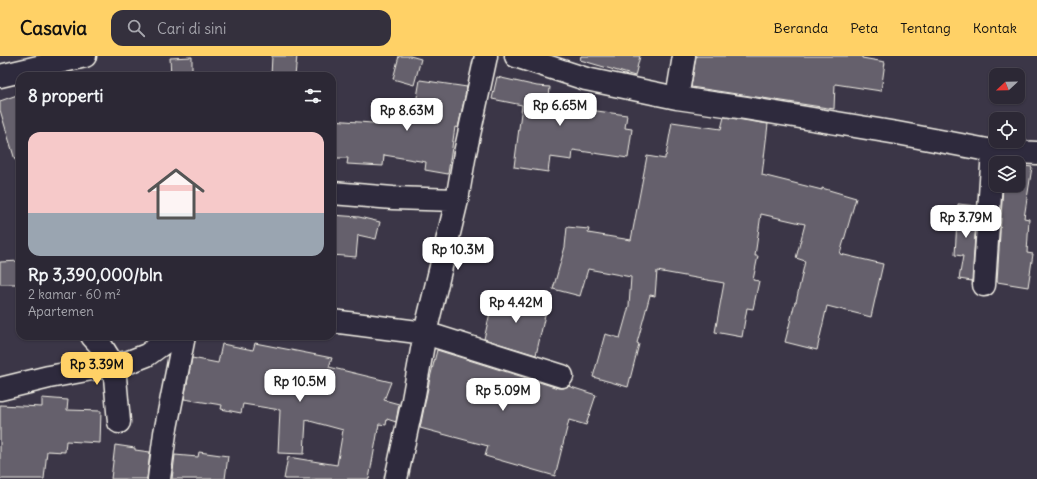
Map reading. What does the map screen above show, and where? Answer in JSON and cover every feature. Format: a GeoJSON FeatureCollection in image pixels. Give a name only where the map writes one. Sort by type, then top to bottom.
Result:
{"type":"FeatureCollection","features":[{"type":"Feature","properties":{"kind":"street"},"geometry":{"type":"LineString","coordinates":[[17,72],[85,56]]}},
{"type":"Feature","properties":{"kind":"street"},"geometry":{"type":"LineString","coordinates":[[396,479],[413,400],[425,333],[457,200],[465,153],[486,56]]}},
{"type":"Feature","properties":{"kind":"street"},"geometry":{"type":"LineString","coordinates":[[516,56],[586,79],[676,98],[897,133],[993,151],[1037,153]]}},
{"type":"Feature","properties":{"kind":"street"},"geometry":{"type":"LineString","coordinates":[[676,98],[684,56]]}},
{"type":"Feature","properties":{"kind":"street"},"geometry":{"type":"LineString","coordinates":[[0,76],[16,72]]}},
{"type":"Feature","properties":{"kind":"street"},"geometry":{"type":"LineString","coordinates":[[984,285],[993,151]]}},
{"type":"Feature","properties":{"kind":"street"},"geometry":{"type":"LineString","coordinates":[[336,193],[393,198],[457,200]]}},
{"type":"Feature","properties":{"kind":"street"},"geometry":{"type":"LineString","coordinates":[[336,322],[425,333],[562,376]]}},
{"type":"Feature","properties":{"kind":"street"},"geometry":{"type":"LineString","coordinates":[[96,340],[114,366],[119,422]]}},
{"type":"Feature","properties":{"kind":"street"},"geometry":{"type":"LineString","coordinates":[[0,389],[49,377],[114,366],[148,355],[168,340]]}},
{"type":"Feature","properties":{"kind":"street"},"geometry":{"type":"LineString","coordinates":[[159,479],[165,433],[183,340]]}},
{"type":"Feature","properties":{"kind":"building"},"geometry":{"type":"Polygon","coordinates":[[[272,56],[297,56],[295,72],[271,72],[272,56]]]}},
{"type":"Feature","properties":{"kind":"building"},"geometry":{"type":"Polygon","coordinates":[[[399,56],[410,56],[421,59],[414,85],[393,79],[399,56]]]}},
{"type":"Feature","properties":{"kind":"building"},"geometry":{"type":"Polygon","coordinates":[[[581,56],[640,56],[635,76],[580,60],[581,56]]]}},
{"type":"Feature","properties":{"kind":"building"},"geometry":{"type":"Polygon","coordinates":[[[696,56],[862,56],[862,58],[885,62],[881,91],[835,84],[834,109],[691,87],[696,56]]]}},
{"type":"Feature","properties":{"kind":"building"},"geometry":{"type":"Polygon","coordinates":[[[192,57],[192,72],[171,72],[170,58],[192,57]]]}},
{"type":"Feature","properties":{"kind":"building"},"geometry":{"type":"Polygon","coordinates":[[[497,77],[537,86],[550,87],[549,98],[574,100],[574,108],[627,115],[625,128],[632,129],[628,158],[573,150],[572,160],[550,157],[548,172],[514,167],[522,105],[492,99],[497,77]]]}},
{"type":"Feature","properties":{"kind":"building"},"geometry":{"type":"Polygon","coordinates":[[[420,80],[467,87],[458,128],[455,127],[448,174],[425,170],[426,162],[384,155],[383,166],[347,164],[348,158],[336,158],[336,120],[385,124],[385,122],[412,126],[420,80]]]}},
{"type":"Feature","properties":{"kind":"building"},"geometry":{"type":"Polygon","coordinates":[[[16,95],[16,160],[0,110],[0,101],[16,95]]]}},
{"type":"Feature","properties":{"kind":"building"},"geometry":{"type":"Polygon","coordinates":[[[724,117],[768,124],[762,175],[822,190],[822,188],[856,198],[840,254],[883,264],[871,317],[827,306],[817,350],[785,342],[805,261],[796,258],[805,224],[761,214],[755,256],[758,256],[753,280],[759,281],[753,309],[747,308],[742,337],[715,332],[724,283],[657,271],[655,296],[650,295],[637,343],[639,344],[628,387],[593,377],[605,334],[620,338],[629,306],[631,277],[588,269],[580,296],[553,289],[565,247],[567,227],[589,229],[588,233],[631,240],[647,156],[665,159],[672,122],[721,129],[724,117]]]}},
{"type":"Feature","properties":{"kind":"building"},"geometry":{"type":"Polygon","coordinates":[[[1025,166],[1032,167],[1024,218],[1029,219],[1027,253],[1033,254],[1028,287],[997,282],[1003,192],[1025,192],[1025,166]]]}},
{"type":"Feature","properties":{"kind":"building"},"geometry":{"type":"Polygon","coordinates":[[[958,204],[977,206],[972,281],[959,279],[963,256],[955,255],[958,204]]]}},
{"type":"Feature","properties":{"kind":"building"},"geometry":{"type":"Polygon","coordinates":[[[336,215],[359,217],[380,222],[376,239],[358,235],[356,257],[336,255],[336,215]]]}},
{"type":"Feature","properties":{"kind":"building"},"geometry":{"type":"Polygon","coordinates":[[[16,261],[16,284],[0,284],[0,262],[16,261]]]}},
{"type":"Feature","properties":{"kind":"building"},"geometry":{"type":"Polygon","coordinates":[[[494,295],[547,306],[536,355],[484,339],[494,295]]]}},
{"type":"Feature","properties":{"kind":"building"},"geometry":{"type":"Polygon","coordinates":[[[255,343],[332,358],[329,367],[391,382],[384,400],[399,404],[396,422],[387,419],[386,425],[379,424],[369,479],[284,479],[288,457],[337,465],[343,430],[306,420],[304,454],[278,453],[280,410],[243,404],[241,413],[221,409],[222,405],[184,399],[192,358],[218,363],[222,344],[253,350],[255,343]]]}},
{"type":"Feature","properties":{"kind":"building"},"geometry":{"type":"Polygon","coordinates":[[[437,350],[558,388],[568,386],[596,395],[586,425],[569,420],[555,476],[485,456],[488,446],[420,428],[437,350]]]}},
{"type":"Feature","properties":{"kind":"building"},"geometry":{"type":"Polygon","coordinates":[[[42,398],[68,400],[67,410],[101,411],[100,443],[66,441],[65,452],[47,451],[44,479],[0,479],[0,405],[42,407],[42,398]]]}},
{"type":"Feature","properties":{"kind":"building"},"geometry":{"type":"Polygon","coordinates":[[[115,445],[150,452],[147,479],[111,479],[115,445]]]}},
{"type":"Feature","properties":{"kind":"building"},"geometry":{"type":"Polygon","coordinates":[[[199,452],[228,456],[225,479],[172,479],[175,455],[198,457],[199,452]]]}}]}
